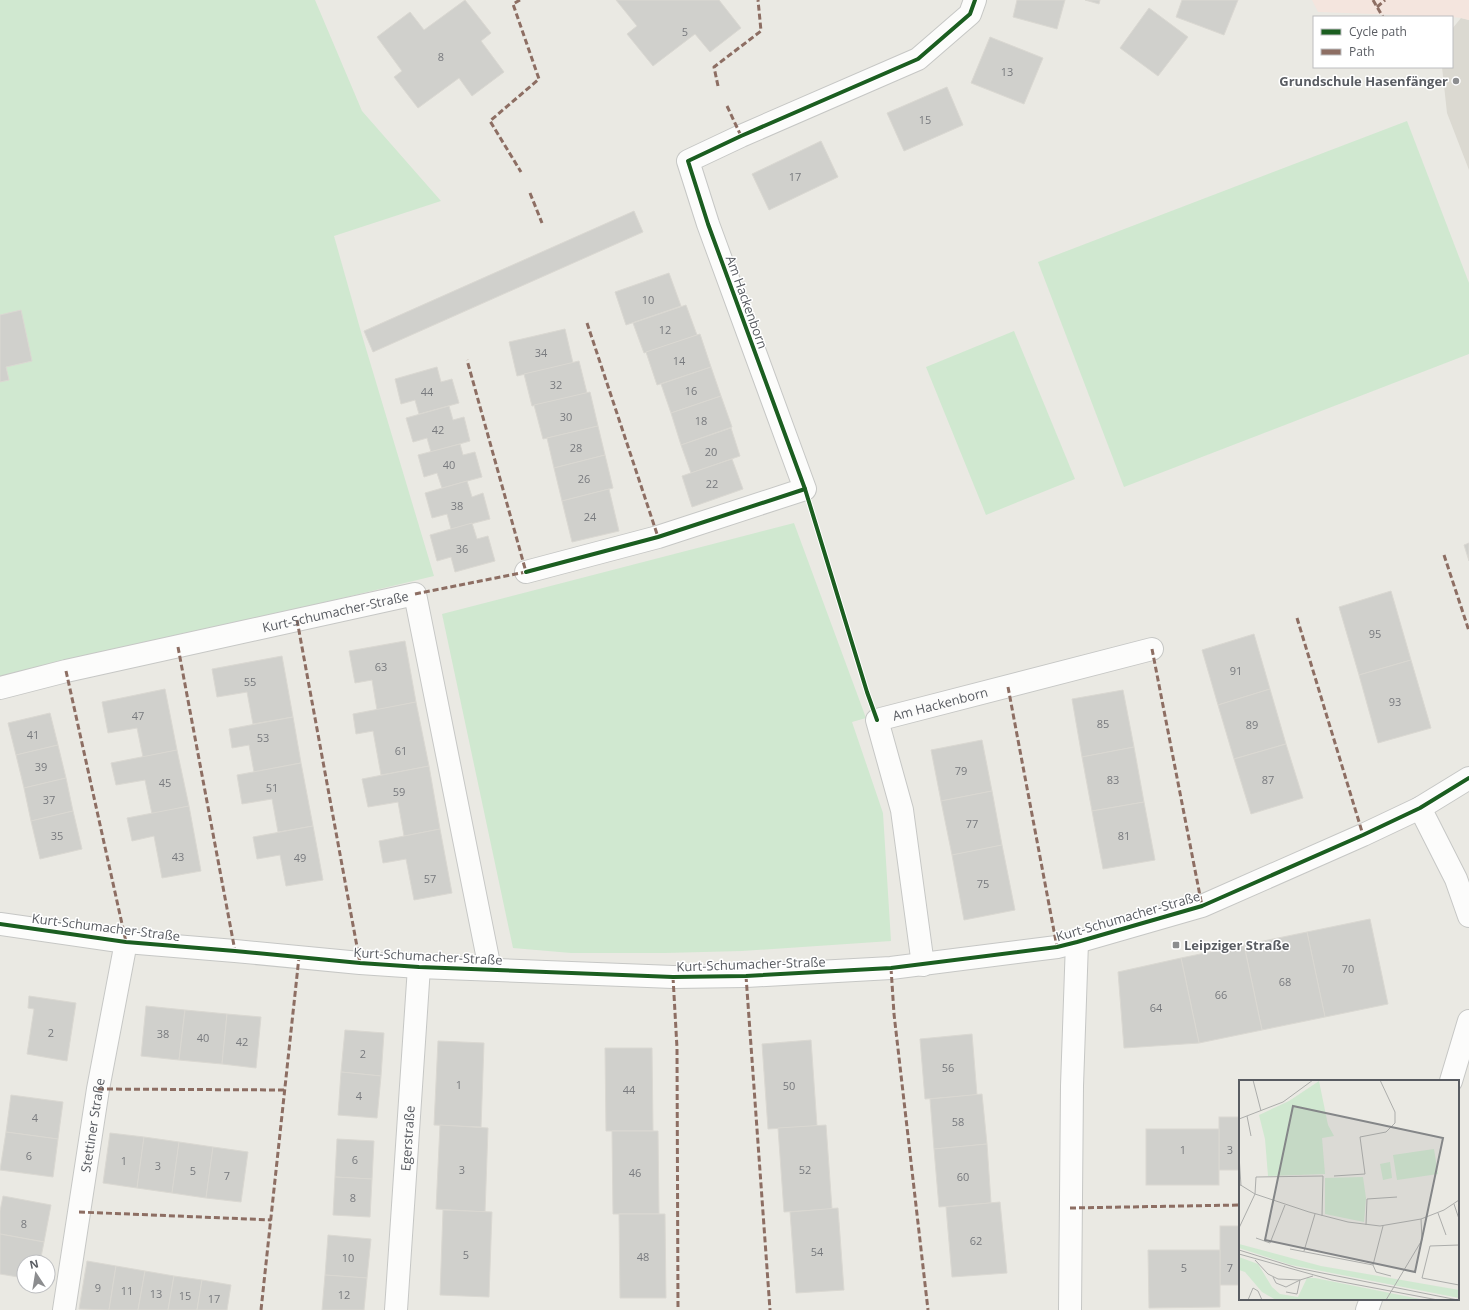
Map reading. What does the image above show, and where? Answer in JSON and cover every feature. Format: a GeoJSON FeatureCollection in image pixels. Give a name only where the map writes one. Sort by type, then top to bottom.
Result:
{"type":"FeatureCollection","features":[{"type":"Feature","properties":{"kind":"street","name":"Am Hackenborn"},"geometry":{"type":"LineString","coordinates":[[526,572],[658,537],[805,489],[708,224],[688,161],[741,136],[918,59],[970,14],[975,0]]}},
{"type":"Feature","properties":{"kind":"street","name":"Kurt-Schumacher-Straße"},"geometry":{"type":"LineString","coordinates":[[0,688],[66,671],[415,594],[490,969]]}},
{"type":"Feature","properties":{"kind":"street","name":"Am Hackenborn"},"geometry":{"type":"LineString","coordinates":[[923,965],[902,810],[877,720],[1152,650]]}},
{"type":"Feature","properties":{"kind":"street","name":"Kurt-Schumacher-Straße"},"geometry":{"type":"LineString","coordinates":[[0,924],[126,942],[419,967],[672,977],[746,976],[923,965],[1057,947],[1202,906],[1363,835],[1420,808],[1469,778]]}},
{"type":"Feature","properties":{"kind":"street"},"geometry":{"type":"LineString","coordinates":[[1420,808],[1456,879],[1469,916]]}},
{"type":"Feature","properties":{"kind":"street","name":"Stettiner Straße"},"geometry":{"type":"LineString","coordinates":[[64,1310],[98,1089],[126,942]]}},
{"type":"Feature","properties":{"kind":"street"},"geometry":{"type":"LineString","coordinates":[[1070,1310],[1072,1086],[1078,942]]}},
{"type":"Feature","properties":{"kind":"street","name":"Egerstraße"},"geometry":{"type":"LineString","coordinates":[[396,1310],[419,967]]}},
{"type":"Feature","properties":{"kind":"street"},"geometry":{"type":"LineString","coordinates":[[1451,1080],[1469,1021]]}},
{"type":"Feature","properties":{"kind":"street"},"geometry":{"type":"LineString","coordinates":[[1367,1310],[1371,1300]]}},
{"type":"Feature","properties":{"kind":"shaded area"},"geometry":{"type":"Polygon","coordinates":[[[1312,0],[1469,0],[1469,20],[1453,16],[1318,12],[1312,0]]]}},
{"type":"Feature","properties":{"kind":"shaded area","name":"Grundschule Hasenfänger"},"geometry":{"type":"Polygon","coordinates":[[[1461,18],[1469,20],[1469,170],[1447,113],[1442,68],[1453,68],[1453,28],[1461,18]]]}},
{"type":"Feature","properties":{"kind":"green space"},"geometry":{"type":"Polygon","coordinates":[[[0,0],[315,0],[362,111],[441,201],[334,236],[434,576],[0,680],[0,0]]]}},
{"type":"Feature","properties":{"kind":"green space"},"geometry":{"type":"Polygon","coordinates":[[[1407,121],[1469,283],[1469,354],[1124,487],[1038,262],[1407,121]]]}},
{"type":"Feature","properties":{"kind":"green space"},"geometry":{"type":"Polygon","coordinates":[[[1014,331],[1075,479],[986,515],[926,367],[1014,331]]]}},
{"type":"Feature","properties":{"kind":"green space"},"geometry":{"type":"Polygon","coordinates":[[[794,523],[866,718],[852,722],[883,813],[891,941],[742,951],[665,953],[571,953],[513,948],[442,614],[794,523]]]}},
{"type":"Feature","properties":{"kind":"building"},"geometry":{"type":"Polygon","coordinates":[[[465,0],[491,33],[481,41],[504,72],[472,96],[459,78],[418,108],[394,77],[402,71],[377,37],[410,12],[424,30],[465,0]]]}},
{"type":"Feature","properties":{"kind":"building"},"geometry":{"type":"Polygon","coordinates":[[[616,0],[719,0],[741,28],[710,52],[695,34],[653,66],[627,34],[637,26],[616,0]]]}},
{"type":"Feature","properties":{"kind":"building"},"geometry":{"type":"Polygon","coordinates":[[[1017,0],[1065,0],[1057,29],[1013,17],[1017,0]]]}},
{"type":"Feature","properties":{"kind":"building"},"geometry":{"type":"Polygon","coordinates":[[[1085,0],[1100,0],[1099,4],[1085,0]]]}},
{"type":"Feature","properties":{"kind":"building"},"geometry":{"type":"Polygon","coordinates":[[[1182,0],[1238,0],[1224,35],[1176,17],[1182,0]]]}},
{"type":"Feature","properties":{"kind":"building"},"geometry":{"type":"Polygon","coordinates":[[[1149,8],[1188,37],[1158,76],[1120,48],[1149,8]]]}},
{"type":"Feature","properties":{"kind":"building"},"geometry":{"type":"Polygon","coordinates":[[[990,37],[1043,58],[1024,104],[971,83],[990,37]]]}},
{"type":"Feature","properties":{"kind":"building"},"geometry":{"type":"Polygon","coordinates":[[[947,87],[963,125],[904,151],[887,113],[947,87]]]}},
{"type":"Feature","properties":{"kind":"building"},"geometry":{"type":"Polygon","coordinates":[[[821,141],[838,177],[769,210],[752,174],[821,141]]]}},
{"type":"Feature","properties":{"kind":"building"},"geometry":{"type":"Polygon","coordinates":[[[634,211],[643,232],[373,352],[364,331],[634,211]]]}},
{"type":"Feature","properties":{"kind":"building"},"geometry":{"type":"Polygon","coordinates":[[[669,273],[681,306],[626,325],[615,292],[669,273]]]}},
{"type":"Feature","properties":{"kind":"building"},"geometry":{"type":"Polygon","coordinates":[[[686,305],[697,335],[644,353],[633,323],[686,305]]]}},
{"type":"Feature","properties":{"kind":"building"},"geometry":{"type":"Polygon","coordinates":[[[21,310],[32,361],[6,367],[9,380],[0,382],[0,315],[21,310]]]}},
{"type":"Feature","properties":{"kind":"building"},"geometry":{"type":"Polygon","coordinates":[[[565,329],[573,363],[517,376],[509,342],[565,329]]]}},
{"type":"Feature","properties":{"kind":"building"},"geometry":{"type":"Polygon","coordinates":[[[700,334],[711,367],[657,385],[646,352],[700,334]]]}},
{"type":"Feature","properties":{"kind":"building"},"geometry":{"type":"Polygon","coordinates":[[[579,361],[587,393],[532,406],[524,374],[579,361]]]}},
{"type":"Feature","properties":{"kind":"building"},"geometry":{"type":"Polygon","coordinates":[[[437,367],[441,382],[452,379],[459,403],[419,414],[415,400],[401,404],[395,379],[437,367]]]}},
{"type":"Feature","properties":{"kind":"building"},"geometry":{"type":"Polygon","coordinates":[[[711,367],[721,396],[671,413],[661,384],[711,367]]]}},
{"type":"Feature","properties":{"kind":"building"},"geometry":{"type":"Polygon","coordinates":[[[590,392],[598,426],[543,439],[534,405],[590,392]]]}},
{"type":"Feature","properties":{"kind":"building"},"geometry":{"type":"Polygon","coordinates":[[[721,396],[732,427],[681,445],[671,413],[721,396]]]}},
{"type":"Feature","properties":{"kind":"building"},"geometry":{"type":"Polygon","coordinates":[[[449,406],[453,420],[464,417],[470,441],[431,452],[427,438],[413,442],[406,418],[449,406]]]}},
{"type":"Feature","properties":{"kind":"building"},"geometry":{"type":"Polygon","coordinates":[[[598,426],[605,455],[554,468],[547,438],[598,426]]]}},
{"type":"Feature","properties":{"kind":"building"},"geometry":{"type":"Polygon","coordinates":[[[731,428],[740,456],[691,473],[681,445],[731,428]]]}},
{"type":"Feature","properties":{"kind":"building"},"geometry":{"type":"Polygon","coordinates":[[[460,444],[463,455],[475,452],[482,477],[442,488],[437,473],[424,477],[418,455],[460,444]]]}},
{"type":"Feature","properties":{"kind":"building"},"geometry":{"type":"Polygon","coordinates":[[[605,455],[613,488],[562,501],[554,468],[605,455]]]}},
{"type":"Feature","properties":{"kind":"building"},"geometry":{"type":"Polygon","coordinates":[[[732,459],[743,489],[692,507],[682,476],[732,459]]]}},
{"type":"Feature","properties":{"kind":"building"},"geometry":{"type":"Polygon","coordinates":[[[467,481],[472,497],[483,493],[490,519],[451,529],[447,514],[432,518],[425,493],[467,481]]]}},
{"type":"Feature","properties":{"kind":"building"},"geometry":{"type":"Polygon","coordinates":[[[609,489],[619,531],[572,542],[562,501],[609,489]]]}},
{"type":"Feature","properties":{"kind":"building"},"geometry":{"type":"Polygon","coordinates":[[[472,523],[477,539],[488,536],[495,561],[455,572],[451,557],[437,561],[430,535],[472,523]]]}},
{"type":"Feature","properties":{"kind":"building"},"geometry":{"type":"Polygon","coordinates":[[[1469,543],[1469,561],[1464,545],[1469,543]]]}},
{"type":"Feature","properties":{"kind":"building"},"geometry":{"type":"Polygon","coordinates":[[[1391,591],[1411,660],[1359,675],[1339,607],[1391,591]]]}},
{"type":"Feature","properties":{"kind":"building"},"geometry":{"type":"Polygon","coordinates":[[[1254,634],[1270,689],[1218,705],[1202,650],[1254,634]]]}},
{"type":"Feature","properties":{"kind":"building"},"geometry":{"type":"Polygon","coordinates":[[[405,641],[416,702],[377,710],[372,680],[355,683],[349,651],[405,641]]]}},
{"type":"Feature","properties":{"kind":"building"},"geometry":{"type":"Polygon","coordinates":[[[282,656],[293,717],[253,724],[247,692],[217,697],[212,669],[282,656]]]}},
{"type":"Feature","properties":{"kind":"building"},"geometry":{"type":"Polygon","coordinates":[[[1411,660],[1431,728],[1378,743],[1359,675],[1411,660]]]}},
{"type":"Feature","properties":{"kind":"building"},"geometry":{"type":"Polygon","coordinates":[[[165,689],[177,750],[143,757],[137,728],[108,733],[102,702],[165,689]]]}},
{"type":"Feature","properties":{"kind":"building"},"geometry":{"type":"Polygon","coordinates":[[[1270,689],[1286,744],[1234,759],[1218,705],[1270,689]]]}},
{"type":"Feature","properties":{"kind":"building"},"geometry":{"type":"Polygon","coordinates":[[[1123,690],[1134,747],[1082,757],[1072,699],[1123,690]]]}},
{"type":"Feature","properties":{"kind":"building"},"geometry":{"type":"Polygon","coordinates":[[[416,702],[429,766],[381,775],[373,731],[356,734],[353,714],[416,702]]]}},
{"type":"Feature","properties":{"kind":"building"},"geometry":{"type":"Polygon","coordinates":[[[50,713],[58,745],[16,755],[8,723],[50,713]]]}},
{"type":"Feature","properties":{"kind":"building"},"geometry":{"type":"Polygon","coordinates":[[[293,717],[301,763],[254,772],[249,745],[232,748],[229,729],[293,717]]]}},
{"type":"Feature","properties":{"kind":"building"},"geometry":{"type":"Polygon","coordinates":[[[982,740],[992,791],[941,801],[931,750],[982,740]]]}},
{"type":"Feature","properties":{"kind":"building"},"geometry":{"type":"Polygon","coordinates":[[[1286,744],[1303,798],[1251,814],[1234,759],[1286,744]]]}},
{"type":"Feature","properties":{"kind":"building"},"geometry":{"type":"Polygon","coordinates":[[[58,745],[66,778],[24,788],[16,755],[58,745]]]}},
{"type":"Feature","properties":{"kind":"building"},"geometry":{"type":"Polygon","coordinates":[[[1134,747],[1144,802],[1092,811],[1082,757],[1134,747]]]}},
{"type":"Feature","properties":{"kind":"building"},"geometry":{"type":"Polygon","coordinates":[[[177,750],[189,806],[152,814],[145,780],[116,785],[111,763],[177,750]]]}},
{"type":"Feature","properties":{"kind":"building"},"geometry":{"type":"Polygon","coordinates":[[[301,763],[313,826],[278,832],[272,799],[242,804],[237,775],[301,763]]]}},
{"type":"Feature","properties":{"kind":"building"},"geometry":{"type":"Polygon","coordinates":[[[429,766],[440,829],[404,836],[398,802],[368,807],[362,779],[429,766]]]}},
{"type":"Feature","properties":{"kind":"building"},"geometry":{"type":"Polygon","coordinates":[[[66,778],[73,811],[31,821],[24,788],[66,778]]]}},
{"type":"Feature","properties":{"kind":"building"},"geometry":{"type":"Polygon","coordinates":[[[992,791],[1002,845],[952,855],[941,801],[992,791]]]}},
{"type":"Feature","properties":{"kind":"building"},"geometry":{"type":"Polygon","coordinates":[[[1144,802],[1155,860],[1103,869],[1092,811],[1144,802]]]}},
{"type":"Feature","properties":{"kind":"building"},"geometry":{"type":"Polygon","coordinates":[[[189,806],[201,871],[162,878],[154,836],[132,841],[127,818],[189,806]]]}},
{"type":"Feature","properties":{"kind":"building"},"geometry":{"type":"Polygon","coordinates":[[[73,811],[82,849],[40,859],[31,821],[73,811]]]}},
{"type":"Feature","properties":{"kind":"building"},"geometry":{"type":"Polygon","coordinates":[[[313,826],[323,880],[286,886],[280,855],[257,859],[253,837],[313,826]]]}},
{"type":"Feature","properties":{"kind":"building"},"geometry":{"type":"Polygon","coordinates":[[[440,829],[452,893],[414,900],[406,859],[383,863],[379,841],[440,829]]]}},
{"type":"Feature","properties":{"kind":"building"},"geometry":{"type":"Polygon","coordinates":[[[1002,845],[1015,910],[964,920],[952,855],[1002,845]]]}},
{"type":"Feature","properties":{"kind":"building"},"geometry":{"type":"Polygon","coordinates":[[[1370,919],[1388,1004],[1325,1017],[1307,932],[1370,919]]]}},
{"type":"Feature","properties":{"kind":"building"},"geometry":{"type":"Polygon","coordinates":[[[1307,932],[1325,1017],[1262,1030],[1244,945],[1307,932]]]}},
{"type":"Feature","properties":{"kind":"building"},"geometry":{"type":"Polygon","coordinates":[[[1244,945],[1262,1030],[1199,1043],[1181,958],[1244,945]]]}},
{"type":"Feature","properties":{"kind":"building"},"geometry":{"type":"Polygon","coordinates":[[[1181,958],[1199,1043],[1124,1048],[1118,972],[1181,958]]]}},
{"type":"Feature","properties":{"kind":"building"},"geometry":{"type":"Polygon","coordinates":[[[29,996],[76,1003],[67,1061],[27,1054],[34,1009],[28,1008],[29,996]]]}},
{"type":"Feature","properties":{"kind":"building"},"geometry":{"type":"Polygon","coordinates":[[[146,1006],[185,1010],[179,1060],[141,1056],[146,1006]]]}},
{"type":"Feature","properties":{"kind":"building"},"geometry":{"type":"Polygon","coordinates":[[[185,1010],[227,1014],[222,1064],[179,1060],[185,1010]]]}},
{"type":"Feature","properties":{"kind":"building"},"geometry":{"type":"Polygon","coordinates":[[[227,1014],[261,1017],[256,1068],[222,1064],[227,1014]]]}},
{"type":"Feature","properties":{"kind":"building"},"geometry":{"type":"Polygon","coordinates":[[[345,1030],[384,1033],[381,1076],[341,1072],[345,1030]]]}},
{"type":"Feature","properties":{"kind":"building"},"geometry":{"type":"Polygon","coordinates":[[[972,1034],[977,1095],[925,1099],[920,1039],[972,1034]]]}},
{"type":"Feature","properties":{"kind":"building"},"geometry":{"type":"Polygon","coordinates":[[[811,1040],[817,1126],[768,1129],[762,1044],[811,1040]]]}},
{"type":"Feature","properties":{"kind":"building"},"geometry":{"type":"Polygon","coordinates":[[[438,1041],[484,1043],[481,1127],[434,1125],[438,1041]]]}},
{"type":"Feature","properties":{"kind":"building"},"geometry":{"type":"Polygon","coordinates":[[[605,1048],[652,1048],[653,1131],[606,1131],[605,1048]]]}},
{"type":"Feature","properties":{"kind":"building"},"geometry":{"type":"Polygon","coordinates":[[[341,1072],[381,1076],[377,1118],[338,1115],[341,1072]]]}},
{"type":"Feature","properties":{"kind":"building"},"geometry":{"type":"Polygon","coordinates":[[[982,1094],[987,1144],[934,1149],[930,1099],[982,1094]]]}},
{"type":"Feature","properties":{"kind":"building"},"geometry":{"type":"Polygon","coordinates":[[[11,1095],[63,1102],[58,1139],[6,1132],[11,1095]]]}},
{"type":"Feature","properties":{"kind":"building"},"geometry":{"type":"Polygon","coordinates":[[[1219,1117],[1239,1117],[1239,1170],[1219,1170],[1219,1117]]]}},
{"type":"Feature","properties":{"kind":"building"},"geometry":{"type":"Polygon","coordinates":[[[440,1125],[488,1128],[485,1212],[436,1209],[440,1125]]]}},
{"type":"Feature","properties":{"kind":"building"},"geometry":{"type":"Polygon","coordinates":[[[826,1125],[832,1209],[784,1212],[778,1128],[826,1125]]]}},
{"type":"Feature","properties":{"kind":"building"},"geometry":{"type":"Polygon","coordinates":[[[1146,1129],[1219,1129],[1219,1185],[1146,1185],[1146,1129]]]}},
{"type":"Feature","properties":{"kind":"building"},"geometry":{"type":"Polygon","coordinates":[[[612,1131],[658,1131],[659,1214],[613,1214],[612,1131]]]}},
{"type":"Feature","properties":{"kind":"building"},"geometry":{"type":"Polygon","coordinates":[[[6,1132],[58,1139],[53,1177],[0,1170],[6,1132]]]}},
{"type":"Feature","properties":{"kind":"building"},"geometry":{"type":"Polygon","coordinates":[[[110,1133],[144,1137],[137,1188],[103,1183],[110,1133]]]}},
{"type":"Feature","properties":{"kind":"building"},"geometry":{"type":"Polygon","coordinates":[[[144,1137],[179,1142],[172,1193],[137,1188],[144,1137]]]}},
{"type":"Feature","properties":{"kind":"building"},"geometry":{"type":"Polygon","coordinates":[[[337,1139],[374,1141],[372,1179],[335,1177],[337,1139]]]}},
{"type":"Feature","properties":{"kind":"building"},"geometry":{"type":"Polygon","coordinates":[[[179,1142],[213,1147],[206,1198],[172,1193],[179,1142]]]}},
{"type":"Feature","properties":{"kind":"building"},"geometry":{"type":"Polygon","coordinates":[[[987,1144],[991,1203],[939,1207],[934,1149],[987,1144]]]}},
{"type":"Feature","properties":{"kind":"building"},"geometry":{"type":"Polygon","coordinates":[[[213,1147],[248,1152],[241,1202],[206,1198],[213,1147]]]}},
{"type":"Feature","properties":{"kind":"building"},"geometry":{"type":"Polygon","coordinates":[[[335,1177],[372,1179],[370,1217],[333,1215],[335,1177]]]}},
{"type":"Feature","properties":{"kind":"building"},"geometry":{"type":"Polygon","coordinates":[[[3,1196],[51,1205],[44,1242],[0,1234],[0,1211],[3,1196]]]}},
{"type":"Feature","properties":{"kind":"building"},"geometry":{"type":"Polygon","coordinates":[[[1000,1202],[1007,1273],[952,1277],[946,1207],[1000,1202]]]}},
{"type":"Feature","properties":{"kind":"building"},"geometry":{"type":"Polygon","coordinates":[[[838,1208],[844,1290],[796,1293],[790,1212],[838,1208]]]}},
{"type":"Feature","properties":{"kind":"building"},"geometry":{"type":"Polygon","coordinates":[[[443,1210],[492,1212],[489,1297],[440,1295],[443,1210]]]}},
{"type":"Feature","properties":{"kind":"building"},"geometry":{"type":"Polygon","coordinates":[[[619,1214],[665,1214],[666,1298],[620,1298],[619,1214]]]}},
{"type":"Feature","properties":{"kind":"building"},"geometry":{"type":"Polygon","coordinates":[[[1220,1226],[1239,1226],[1239,1285],[1220,1285],[1220,1226]]]}},
{"type":"Feature","properties":{"kind":"building"},"geometry":{"type":"Polygon","coordinates":[[[0,1234],[44,1242],[42,1254],[16,1254],[16,1277],[0,1274],[0,1234]]]}},
{"type":"Feature","properties":{"kind":"building"},"geometry":{"type":"Polygon","coordinates":[[[328,1235],[371,1239],[367,1278],[325,1275],[328,1235]]]}},
{"type":"Feature","properties":{"kind":"building"},"geometry":{"type":"Polygon","coordinates":[[[1148,1250],[1220,1250],[1220,1307],[1149,1308],[1148,1250]]]}},
{"type":"Feature","properties":{"kind":"building"},"geometry":{"type":"Polygon","coordinates":[[[87,1261],[116,1266],[109,1310],[79,1309],[87,1261]]]}},
{"type":"Feature","properties":{"kind":"building"},"geometry":{"type":"Polygon","coordinates":[[[116,1266],[145,1271],[138,1310],[109,1310],[116,1266]]]}},
{"type":"Feature","properties":{"kind":"building"},"geometry":{"type":"Polygon","coordinates":[[[145,1271],[174,1276],[168,1310],[138,1310],[145,1271]]]}},
{"type":"Feature","properties":{"kind":"building"},"geometry":{"type":"Polygon","coordinates":[[[325,1275],[367,1278],[364,1310],[322,1310],[325,1275]]]}},
{"type":"Feature","properties":{"kind":"building"},"geometry":{"type":"Polygon","coordinates":[[[174,1276],[202,1280],[197,1310],[168,1310],[174,1276]]]}},
{"type":"Feature","properties":{"kind":"building"},"geometry":{"type":"Polygon","coordinates":[[[202,1280],[231,1285],[227,1310],[197,1310],[202,1280]]]}},
{"type":"Feature","properties":{"kind":"marked path"},"geometry":{"type":"LineString","coordinates":[[520,0],[513,4],[539,79],[490,121],[521,172]]}},
{"type":"Feature","properties":{"kind":"marked path"},"geometry":{"type":"LineString","coordinates":[[718,86],[714,67],[761,31],[758,0]]}},
{"type":"Feature","properties":{"kind":"marked path"},"geometry":{"type":"LineString","coordinates":[[1373,0],[1382,16]]}},
{"type":"Feature","properties":{"kind":"marked path"},"geometry":{"type":"LineString","coordinates":[[1377,7],[1385,0]]}},
{"type":"Feature","properties":{"kind":"marked path"},"geometry":{"type":"LineString","coordinates":[[727,106],[741,136]]}},
{"type":"Feature","properties":{"kind":"marked path"},"geometry":{"type":"LineString","coordinates":[[530,193],[542,223]]}},
{"type":"Feature","properties":{"kind":"marked path"},"geometry":{"type":"LineString","coordinates":[[587,323],[658,537]]}},
{"type":"Feature","properties":{"kind":"marked path"},"geometry":{"type":"LineString","coordinates":[[415,594],[526,572],[467,360]]}},
{"type":"Feature","properties":{"kind":"marked path"},"geometry":{"type":"LineString","coordinates":[[1444,555],[1469,631]]}},
{"type":"Feature","properties":{"kind":"marked path"},"geometry":{"type":"LineString","coordinates":[[1297,618],[1363,835]]}},
{"type":"Feature","properties":{"kind":"marked path"},"geometry":{"type":"LineString","coordinates":[[297,620],[360,963]]}},
{"type":"Feature","properties":{"kind":"marked path"},"geometry":{"type":"LineString","coordinates":[[178,647],[235,951]]}},
{"type":"Feature","properties":{"kind":"marked path"},"geometry":{"type":"LineString","coordinates":[[1152,649],[1202,906]]}},
{"type":"Feature","properties":{"kind":"marked path"},"geometry":{"type":"LineString","coordinates":[[66,671],[126,942]]}},
{"type":"Feature","properties":{"kind":"marked path"},"geometry":{"type":"LineString","coordinates":[[1008,687],[1057,947]]}},
{"type":"Feature","properties":{"kind":"marked path"},"geometry":{"type":"LineString","coordinates":[[261,1310],[299,957]]}},
{"type":"Feature","properties":{"kind":"marked path"},"geometry":{"type":"LineString","coordinates":[[891,968],[894,1014],[928,1310]]}},
{"type":"Feature","properties":{"kind":"marked path"},"geometry":{"type":"LineString","coordinates":[[746,976],[770,1310]]}},
{"type":"Feature","properties":{"kind":"marked path"},"geometry":{"type":"LineString","coordinates":[[673,977],[677,1048],[678,1310]]}},
{"type":"Feature","properties":{"kind":"marked path"},"geometry":{"type":"LineString","coordinates":[[98,1089],[284,1090]]}},
{"type":"Feature","properties":{"kind":"marked path"},"geometry":{"type":"LineString","coordinates":[[1070,1208],[1239,1205]]}},
{"type":"Feature","properties":{"kind":"marked path"},"geometry":{"type":"LineString","coordinates":[[79,1212],[271,1220]]}},
{"type":"Feature","properties":{"kind":"cycle path"},"geometry":{"type":"LineString","coordinates":[[877,720],[867,692],[805,489],[708,224],[688,161],[741,136],[918,59],[970,14],[975,0]]}},
{"type":"Feature","properties":{"kind":"cycle path"},"geometry":{"type":"LineString","coordinates":[[526,572],[658,537],[805,489]]}},
{"type":"Feature","properties":{"kind":"cycle path"},"geometry":{"type":"LineString","coordinates":[[0,924],[126,942],[419,967],[673,977],[746,976],[891,968],[1057,947],[1202,906],[1363,835],[1420,808],[1469,778]]}},
{"type":"Feature","properties":{"kind":"place","name":"Grundschule Hasenfänger"},"geometry":{"type":"Point","coordinates":[1456,81]}},
{"type":"Feature","properties":{"kind":"place","name":"Leipziger Straße"},"geometry":{"type":"Point","coordinates":[1176,945]}}]}
